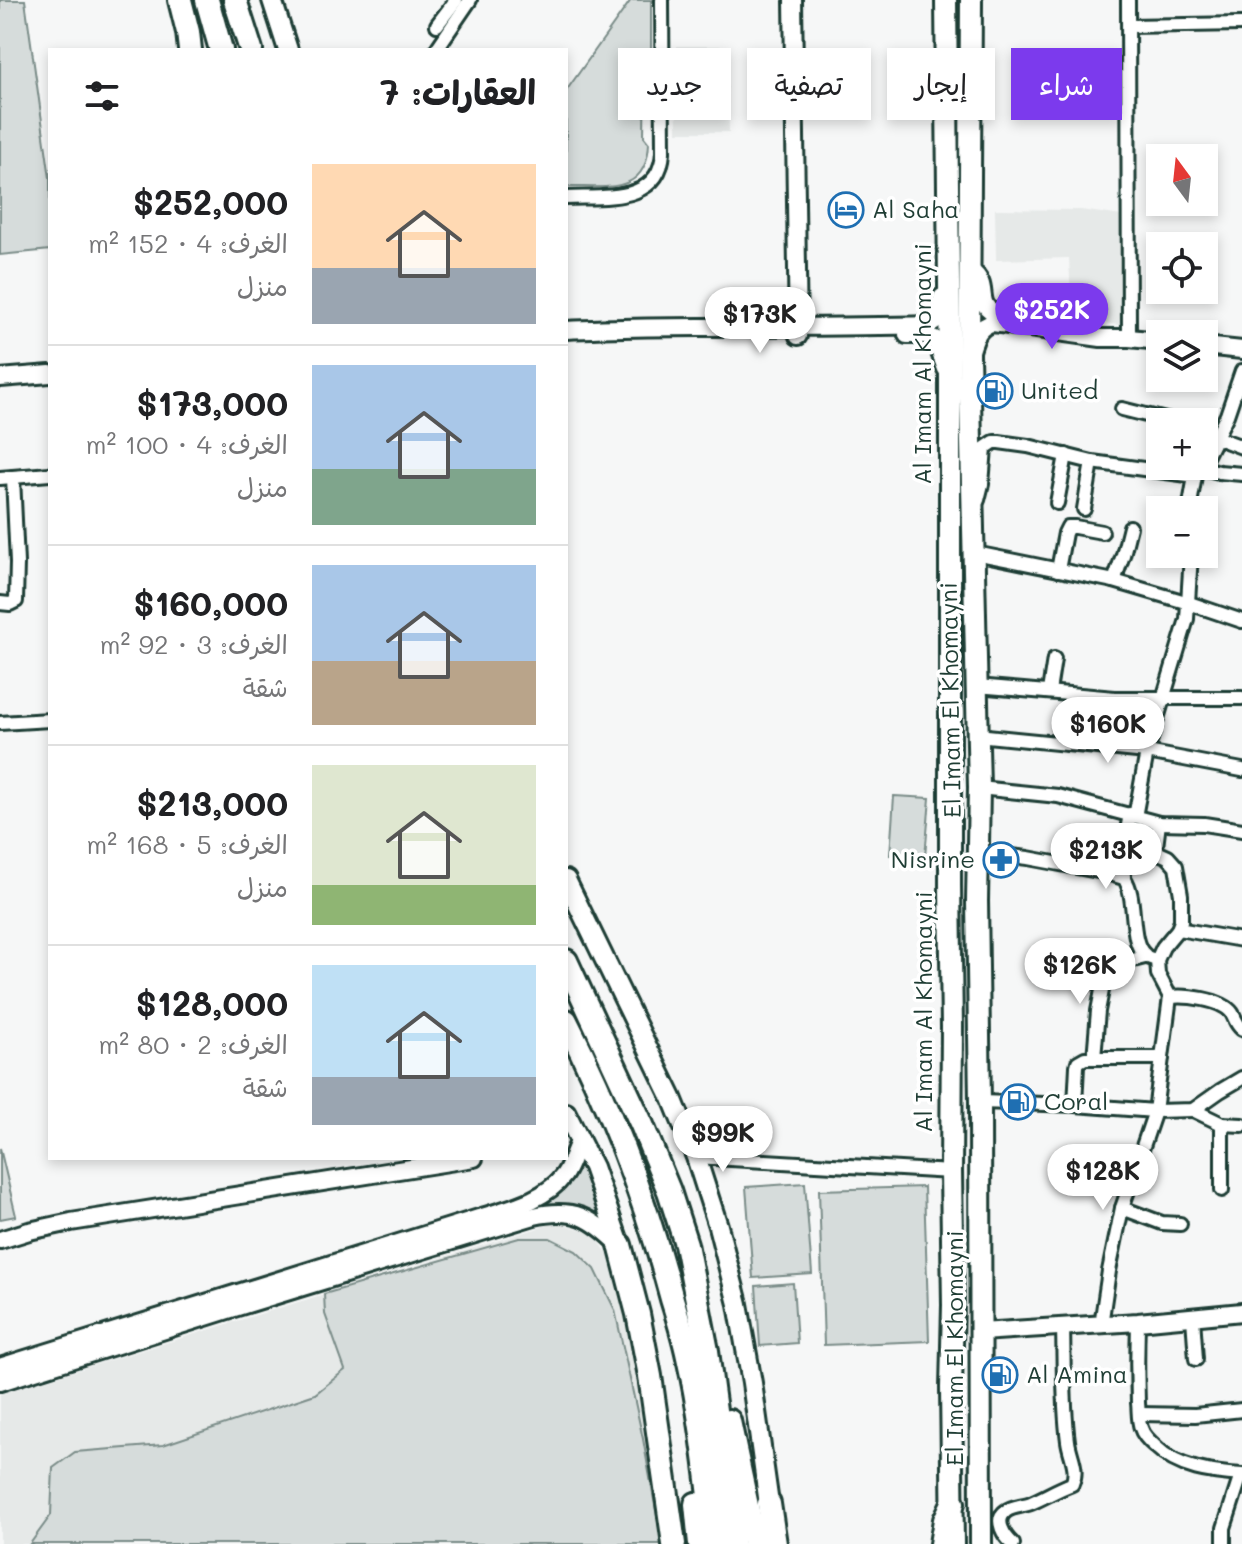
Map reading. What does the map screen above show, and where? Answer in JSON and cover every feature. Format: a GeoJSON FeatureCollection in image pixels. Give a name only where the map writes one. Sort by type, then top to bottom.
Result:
{"type":"FeatureCollection","features":[{"type":"Feature","properties":{"kind":"highway"},"geometry":{"type":"LineString","coordinates":[[180,0],[188,32],[188,48]]}},
{"type":"Feature","properties":{"kind":"highway"},"geometry":{"type":"LineString","coordinates":[[207,0],[220,48]]}},
{"type":"Feature","properties":{"kind":"highway"},"geometry":{"type":"LineString","coordinates":[[235,0],[250,48]]}},
{"type":"Feature","properties":{"kind":"highway"},"geometry":{"type":"LineString","coordinates":[[242,0],[251,48]]}},
{"type":"Feature","properties":{"kind":"highway","name":"Al Imam Al Khomayni"},"geometry":{"type":"LineString","coordinates":[[946,0],[959,271],[950,377],[953,1544]]}},
{"type":"Feature","properties":{"kind":"highway","name":"El Imam El Khomayni"},"geometry":{"type":"LineString","coordinates":[[971,0],[959,271],[969,355],[975,553],[979,788],[981,1544]]}},
{"type":"Feature","properties":{"kind":"highway"},"geometry":{"type":"LineString","coordinates":[[950,864],[955,874],[964,878],[971,875],[978,858]]}},
{"type":"Feature","properties":{"kind":"highway"},"geometry":{"type":"LineString","coordinates":[[950,918],[957,903],[966,900],[974,907],[977,917]]}},
{"type":"Feature","properties":{"kind":"highway"},"geometry":{"type":"LineString","coordinates":[[568,965],[642,1125],[669,1191],[686,1244],[698,1353],[700,1418],[716,1544]]}},
{"type":"Feature","properties":{"kind":"highway"},"geometry":{"type":"LineString","coordinates":[[568,1025],[597,1083],[639,1188],[698,1353],[724,1478],[733,1544]]}},
{"type":"Feature","properties":{"kind":"highway"},"geometry":{"type":"LineString","coordinates":[[620,1245],[650,1376],[674,1544]]}},
{"type":"Feature","properties":{"kind":"highway"},"geometry":{"type":"LineString","coordinates":[[698,1353],[723,1394],[755,1544]]}},
{"type":"Feature","properties":{"kind":"highway"},"geometry":{"type":"LineString","coordinates":[[698,1353],[684,1398],[700,1544]]}},
{"type":"Feature","properties":{"kind":"highway"},"geometry":{"type":"LineString","coordinates":[[941,1544],[945,1520],[953,1503]]}},
{"type":"Feature","properties":{"kind":"highway"},"geometry":{"type":"LineString","coordinates":[[769,1504],[775,1544]]}},
{"type":"Feature","properties":{"kind":"highway"},"geometry":{"type":"LineString","coordinates":[[751,1520],[758,1526],[765,1544]]}},
{"type":"Feature","properties":{"kind":"main road"},"geometry":{"type":"LineString","coordinates":[[170,0],[187,48]]}},
{"type":"Feature","properties":{"kind":"main road"},"geometry":{"type":"LineString","coordinates":[[272,0],[287,48]]}},
{"type":"Feature","properties":{"kind":"main road"},"geometry":{"type":"LineString","coordinates":[[568,884],[672,1098],[696,1157],[738,1304],[769,1504]]}},
{"type":"Feature","properties":{"kind":"main road"},"geometry":{"type":"LineString","coordinates":[[574,1137],[593,1167],[620,1245]]}},
{"type":"Feature","properties":{"kind":"street"},"geometry":{"type":"LineString","coordinates":[[437,25],[456,0]]}},
{"type":"Feature","properties":{"kind":"street"},"geometry":{"type":"LineString","coordinates":[[437,48],[470,0]]}},
{"type":"Feature","properties":{"kind":"street"},"geometry":{"type":"LineString","coordinates":[[568,198],[633,193],[649,185],[660,170],[663,152],[662,0]]}},
{"type":"Feature","properties":{"kind":"street"},"geometry":{"type":"LineString","coordinates":[[793,0],[798,332]]}},
{"type":"Feature","properties":{"kind":"street"},"geometry":{"type":"LineString","coordinates":[[1128,0],[1128,338]]}},
{"type":"Feature","properties":{"kind":"street"},"geometry":{"type":"LineString","coordinates":[[1129,26],[1242,24]]}},
{"type":"Feature","properties":{"kind":"street"},"geometry":{"type":"LineString","coordinates":[[568,337],[798,332],[931,324],[939,317],[943,294],[959,271],[980,281],[983,302],[993,318],[1146,340]]}},
{"type":"Feature","properties":{"kind":"street"},"geometry":{"type":"LineString","coordinates":[[969,355],[981,328],[993,318]]}},
{"type":"Feature","properties":{"kind":"street"},"geometry":{"type":"LineString","coordinates":[[568,330],[615,328],[931,337],[938,343],[950,377]]}},
{"type":"Feature","properties":{"kind":"street"},"geometry":{"type":"LineString","coordinates":[[1218,347],[1242,350]]}},
{"type":"Feature","properties":{"kind":"street"},"geometry":{"type":"LineString","coordinates":[[1218,426],[1227,415],[1242,371]]}},
{"type":"Feature","properties":{"kind":"street"},"geometry":{"type":"LineString","coordinates":[[0,378],[48,374]]}},
{"type":"Feature","properties":{"kind":"street"},"geometry":{"type":"LineString","coordinates":[[1122,409],[1146,415]]}},
{"type":"Feature","properties":{"kind":"street"},"geometry":{"type":"LineString","coordinates":[[1218,439],[1242,447]]}},
{"type":"Feature","properties":{"kind":"street"},"geometry":{"type":"LineString","coordinates":[[973,509],[981,493],[985,448],[990,444],[999,442],[1028,446],[1092,462],[1146,464]]}},
{"type":"Feature","properties":{"kind":"street"},"geometry":{"type":"LineString","coordinates":[[1057,503],[1066,455]]}},
{"type":"Feature","properties":{"kind":"street"},"geometry":{"type":"LineString","coordinates":[[1084,509],[1092,462]]}},
{"type":"Feature","properties":{"kind":"street"},"geometry":{"type":"LineString","coordinates":[[1218,472],[1242,474]]}},
{"type":"Feature","properties":{"kind":"street"},"geometry":{"type":"LineString","coordinates":[[0,603],[16,601],[17,563],[6,478],[48,474]]}},
{"type":"Feature","properties":{"kind":"street"},"geometry":{"type":"LineString","coordinates":[[1114,581],[1130,527]]}},
{"type":"Feature","properties":{"kind":"street"},"geometry":{"type":"LineString","coordinates":[[1058,570],[1067,528],[1102,532]]}},
{"type":"Feature","properties":{"kind":"street"},"geometry":{"type":"LineString","coordinates":[[975,553],[1114,581],[1242,621]]}},
{"type":"Feature","properties":{"kind":"street"},"geometry":{"type":"LineString","coordinates":[[1101,1325],[1122,1208],[1155,1111],[1170,997],[1151,958],[1138,942],[1130,887],[1124,878],[1123,852],[1147,752],[1184,633],[1190,568]]}},
{"type":"Feature","properties":{"kind":"street"},"geometry":{"type":"LineString","coordinates":[[1049,691],[1054,659]]}},
{"type":"Feature","properties":{"kind":"street"},"geometry":{"type":"LineString","coordinates":[[977,686],[1115,698],[1242,698]]}},
{"type":"Feature","properties":{"kind":"street"},"geometry":{"type":"LineString","coordinates":[[0,723],[48,720]]}},
{"type":"Feature","properties":{"kind":"street"},"geometry":{"type":"LineString","coordinates":[[977,735],[1147,752],[1242,770]]}},
{"type":"Feature","properties":{"kind":"street"},"geometry":{"type":"LineString","coordinates":[[979,788],[1058,796],[1159,823],[1204,824],[1242,830]]}},
{"type":"Feature","properties":{"kind":"street"},"geometry":{"type":"LineString","coordinates":[[1049,957],[1151,958],[1178,929],[1181,921],[1180,883],[1173,862],[1157,850],[1159,823]]}},
{"type":"Feature","properties":{"kind":"street"},"geometry":{"type":"LineString","coordinates":[[978,858],[1001,853],[1124,878]]}},
{"type":"Feature","properties":{"kind":"street"},"geometry":{"type":"LineString","coordinates":[[1178,929],[1242,940]]}},
{"type":"Feature","properties":{"kind":"street"},"geometry":{"type":"LineString","coordinates":[[1094,1058],[1099,1001],[1108,959]]}},
{"type":"Feature","properties":{"kind":"street"},"geometry":{"type":"LineString","coordinates":[[1170,997],[1180,995],[1217,1004],[1231,1012],[1242,1029]]}},
{"type":"Feature","properties":{"kind":"street"},"geometry":{"type":"LineString","coordinates":[[1075,1105],[1078,1062],[1085,1058],[1162,1058]]}},
{"type":"Feature","properties":{"kind":"street"},"geometry":{"type":"LineString","coordinates":[[1193,1110],[1242,1078]]}},
{"type":"Feature","properties":{"kind":"street"},"geometry":{"type":"LineString","coordinates":[[980,1102],[1155,1111],[1193,1110],[1222,1124],[1242,1125]]}},
{"type":"Feature","properties":{"kind":"street"},"geometry":{"type":"LineString","coordinates":[[1222,1124],[1222,1190]]}},
{"type":"Feature","properties":{"kind":"street"},"geometry":{"type":"LineString","coordinates":[[0,1367],[525,1202],[556,1184],[568,1167],[574,1137]]}},
{"type":"Feature","properties":{"kind":"street"},"geometry":{"type":"LineString","coordinates":[[696,1157],[951,1172]]}},
{"type":"Feature","properties":{"kind":"street"},"geometry":{"type":"LineString","coordinates":[[0,1240],[71,1222],[461,1160]]}},
{"type":"Feature","properties":{"kind":"street"},"geometry":{"type":"LineString","coordinates":[[1122,1208],[1162,1223],[1180,1224]]}},
{"type":"Feature","properties":{"kind":"street"},"geometry":{"type":"LineString","coordinates":[[0,1382],[534,1216],[565,1212],[578,1215],[599,1226],[620,1245]]}},
{"type":"Feature","properties":{"kind":"street"},"geometry":{"type":"LineString","coordinates":[[981,1332],[1242,1312]]}},
{"type":"Feature","properties":{"kind":"street"},"geometry":{"type":"LineString","coordinates":[[1193,1318],[1196,1359]]}},
{"type":"Feature","properties":{"kind":"street"},"geometry":{"type":"LineString","coordinates":[[1138,1322],[1136,1371],[1139,1414],[1141,1428],[1148,1440],[1162,1454],[1179,1464],[1242,1475],[1224,1528],[1224,1544]]}},
{"type":"Feature","properties":{"kind":"street"},"geometry":{"type":"LineString","coordinates":[[1013,1544],[1001,1525],[1001,1517],[1007,1510],[1027,1505],[1072,1484],[1075,1479],[1075,1465],[1068,1444],[1063,1327]]}},
{"type":"Feature","properties":{"kind":"street"},"geometry":{"type":"LineString","coordinates":[[1139,1414],[1195,1415],[1242,1410]]}},
{"type":"Feature","properties":{"kind":"shaded area"},"geometry":{"type":"Polygon","coordinates":[[[0,0],[25,0],[48,164],[48,250],[0,255],[0,0]]]}},
{"type":"Feature","properties":{"kind":"shaded area"},"geometry":{"type":"Polygon","coordinates":[[[631,0],[651,0],[651,48],[618,48],[618,120],[644,120],[644,137],[649,143],[641,172],[632,180],[609,187],[568,187],[568,88],[631,0]]]}},
{"type":"Feature","properties":{"kind":"shaded area"},"geometry":{"type":"Polygon","coordinates":[[[676,46],[727,48],[676,48],[676,46]]]}},
{"type":"Feature","properties":{"kind":"shaded area"},"geometry":{"type":"Polygon","coordinates":[[[677,120],[729,120],[729,132],[677,132],[677,120]]]}},
{"type":"Feature","properties":{"kind":"shaded area"},"geometry":{"type":"Polygon","coordinates":[[[995,209],[1081,210],[1122,216],[1121,325],[1072,320],[1069,258],[996,260],[995,209]]]}},
{"type":"Feature","properties":{"kind":"shaded area"},"geometry":{"type":"Polygon","coordinates":[[[894,796],[930,798],[925,857],[890,855],[894,796]]]}},
{"type":"Feature","properties":{"kind":"shaded area"},"geometry":{"type":"Polygon","coordinates":[[[0,1148],[16,1216],[0,1219],[0,1148]]]}},
{"type":"Feature","properties":{"kind":"shaded area"},"geometry":{"type":"Polygon","coordinates":[[[579,1160],[603,1223],[540,1208],[563,1187],[579,1160]]]}},
{"type":"Feature","properties":{"kind":"shaded area"},"geometry":{"type":"Polygon","coordinates":[[[805,1183],[812,1274],[753,1278],[746,1187],[805,1183]]]}},
{"type":"Feature","properties":{"kind":"shaded area"},"geometry":{"type":"Polygon","coordinates":[[[924,1187],[929,1341],[824,1345],[819,1190],[924,1187]]]}},
{"type":"Feature","properties":{"kind":"shaded area"},"geometry":{"type":"Polygon","coordinates":[[[561,1224],[585,1230],[596,1237],[614,1263],[637,1351],[664,1544],[0,1544],[0,1394],[548,1225],[561,1224]]]}},
{"type":"Feature","properties":{"kind":"shaded area"},"geometry":{"type":"Polygon","coordinates":[[[519,1238],[550,1238],[576,1251],[595,1269],[615,1310],[662,1544],[30,1544],[51,1515],[53,1468],[75,1452],[163,1445],[315,1394],[345,1370],[325,1314],[324,1294],[519,1238]]]}},
{"type":"Feature","properties":{"kind":"shaded area"},"geometry":{"type":"Polygon","coordinates":[[[793,1283],[797,1343],[760,1346],[756,1286],[793,1283]]]}},
{"type":"Feature","properties":{"kind":"place","name":"Al Saha"},"geometry":{"type":"Point","coordinates":[846,210]}},
{"type":"Feature","properties":{"kind":"place","name":"United"},"geometry":{"type":"Point","coordinates":[995,391]}},
{"type":"Feature","properties":{"kind":"place","name":"Nisrine"},"geometry":{"type":"Point","coordinates":[1001,860]}},
{"type":"Feature","properties":{"kind":"place","name":"Coral"},"geometry":{"type":"Point","coordinates":[1018,1102]}},
{"type":"Feature","properties":{"kind":"place","name":"Al Amina"},"geometry":{"type":"Point","coordinates":[1000,1375]}}]}
